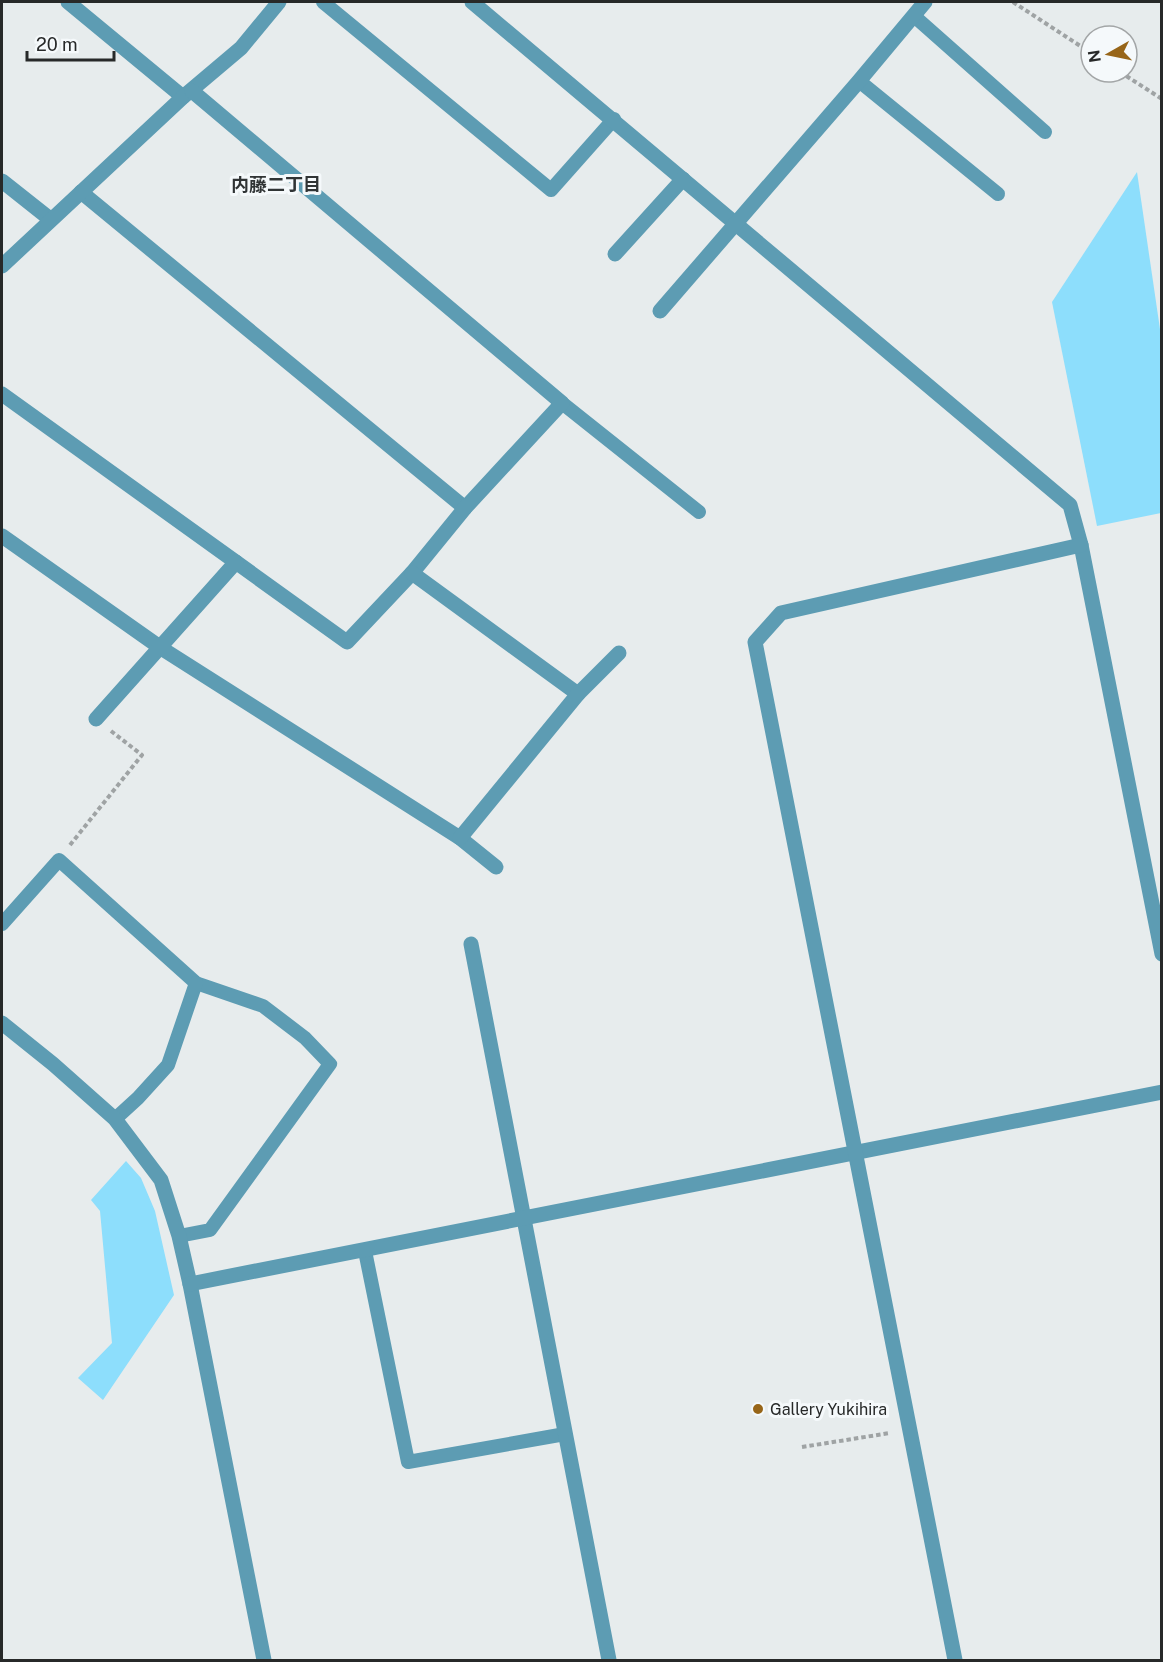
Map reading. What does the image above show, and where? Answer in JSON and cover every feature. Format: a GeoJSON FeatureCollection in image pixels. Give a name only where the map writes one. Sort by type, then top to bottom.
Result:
{"type":"FeatureCollection","features":[{"type":"Feature","properties":{"kind":"street"},"geometry":{"type":"LineString","coordinates":[[2,394],[347,642],[412,573],[465,508],[562,403],[188,94],[68,2]]}},
{"type":"Feature","properties":{"kind":"street"},"geometry":{"type":"LineString","coordinates":[[2,266],[50,219],[241,48],[279,2]]}},
{"type":"Feature","properties":{"kind":"street"},"geometry":{"type":"LineString","coordinates":[[472,2],[614,119],[1070,505],[1080,545],[1161,954]]}},
{"type":"Feature","properties":{"kind":"street"},"geometry":{"type":"LineString","coordinates":[[660,311],[925,2]]}},
{"type":"Feature","properties":{"kind":"street"},"geometry":{"type":"LineString","coordinates":[[615,254],[683,179]]}},
{"type":"Feature","properties":{"kind":"street"},"geometry":{"type":"LineString","coordinates":[[2,181],[50,219]]}},
{"type":"Feature","properties":{"kind":"street"},"geometry":{"type":"LineString","coordinates":[[81,192],[465,508]]}},
{"type":"Feature","properties":{"kind":"street"},"geometry":{"type":"LineString","coordinates":[[2,536],[161,648],[460,838],[496,867]]}},
{"type":"Feature","properties":{"kind":"street"},"geometry":{"type":"LineString","coordinates":[[955,1660],[755,642],[781,613],[1080,545]]}},
{"type":"Feature","properties":{"kind":"street"},"geometry":{"type":"LineString","coordinates":[[96,719],[236,562]]}},
{"type":"Feature","properties":{"kind":"street"},"geometry":{"type":"LineString","coordinates":[[412,573],[578,694]]}},
{"type":"Feature","properties":{"kind":"street"},"geometry":{"type":"LineString","coordinates":[[460,838],[578,694],[619,653]]}},
{"type":"Feature","properties":{"kind":"street"},"geometry":{"type":"LineString","coordinates":[[471,944],[609,1660]]}},
{"type":"Feature","properties":{"kind":"street"},"geometry":{"type":"LineString","coordinates":[[2,1023],[115,1119],[161,1180],[179,1236],[190,1284],[264,1660]]}},
{"type":"Feature","properties":{"kind":"street"},"geometry":{"type":"LineString","coordinates":[[190,1284],[1161,1092]]}},
{"type":"Feature","properties":{"kind":"lane"},"geometry":{"type":"LineString","coordinates":[[324,2],[551,190],[614,119]]}},
{"type":"Feature","properties":{"kind":"lane"},"geometry":{"type":"LineString","coordinates":[[914,16],[1045,132]]}},
{"type":"Feature","properties":{"kind":"lane"},"geometry":{"type":"LineString","coordinates":[[859,81],[998,194]]}},
{"type":"Feature","properties":{"kind":"lane"},"geometry":{"type":"LineString","coordinates":[[562,403],[699,512]]}},
{"type":"Feature","properties":{"kind":"lane"},"geometry":{"type":"LineString","coordinates":[[2,924],[59,860],[196,983],[263,1006],[305,1038],[330,1064],[210,1230],[179,1236]]}},
{"type":"Feature","properties":{"kind":"lane"},"geometry":{"type":"LineString","coordinates":[[115,1119],[168,1065],[196,983]]}},
{"type":"Feature","properties":{"kind":"lane"},"geometry":{"type":"LineString","coordinates":[[365,1251],[408,1462],[565,1434]]}},
{"type":"Feature","properties":{"kind":"path"},"geometry":{"type":"LineString","coordinates":[[1013,2],[1079,45]]}},
{"type":"Feature","properties":{"kind":"path"},"geometry":{"type":"LineString","coordinates":[[1138,84],[1161,99]]}},
{"type":"Feature","properties":{"kind":"path"},"geometry":{"type":"LineString","coordinates":[[59,860],[142,755],[96,719]]}},
{"type":"Feature","properties":{"kind":"path"},"geometry":{"type":"LineString","coordinates":[[802,1447],[911,1430]]}},
{"type":"Feature","properties":{"kind":"shaded area"},"geometry":{"type":"Polygon","coordinates":[[[1137,172],[1161,336],[1161,513],[1097,526],[1052,302],[1137,172]]]}},
{"type":"Feature","properties":{"kind":"shaded area"},"geometry":{"type":"Polygon","coordinates":[[[126,1161],[141,1178],[155,1211],[174,1295],[103,1400],[78,1378],[112,1343],[100,1211],[91,1200],[126,1161]]]}},
{"type":"Feature","properties":{"kind":"place","name":"Gallery Yukihira"},"geometry":{"type":"Point","coordinates":[758,1409]}},
{"type":"Feature","properties":{"kind":"district","name":"内藤二丁目"},"geometry":{"type":"Point","coordinates":[276,185]}}]}
